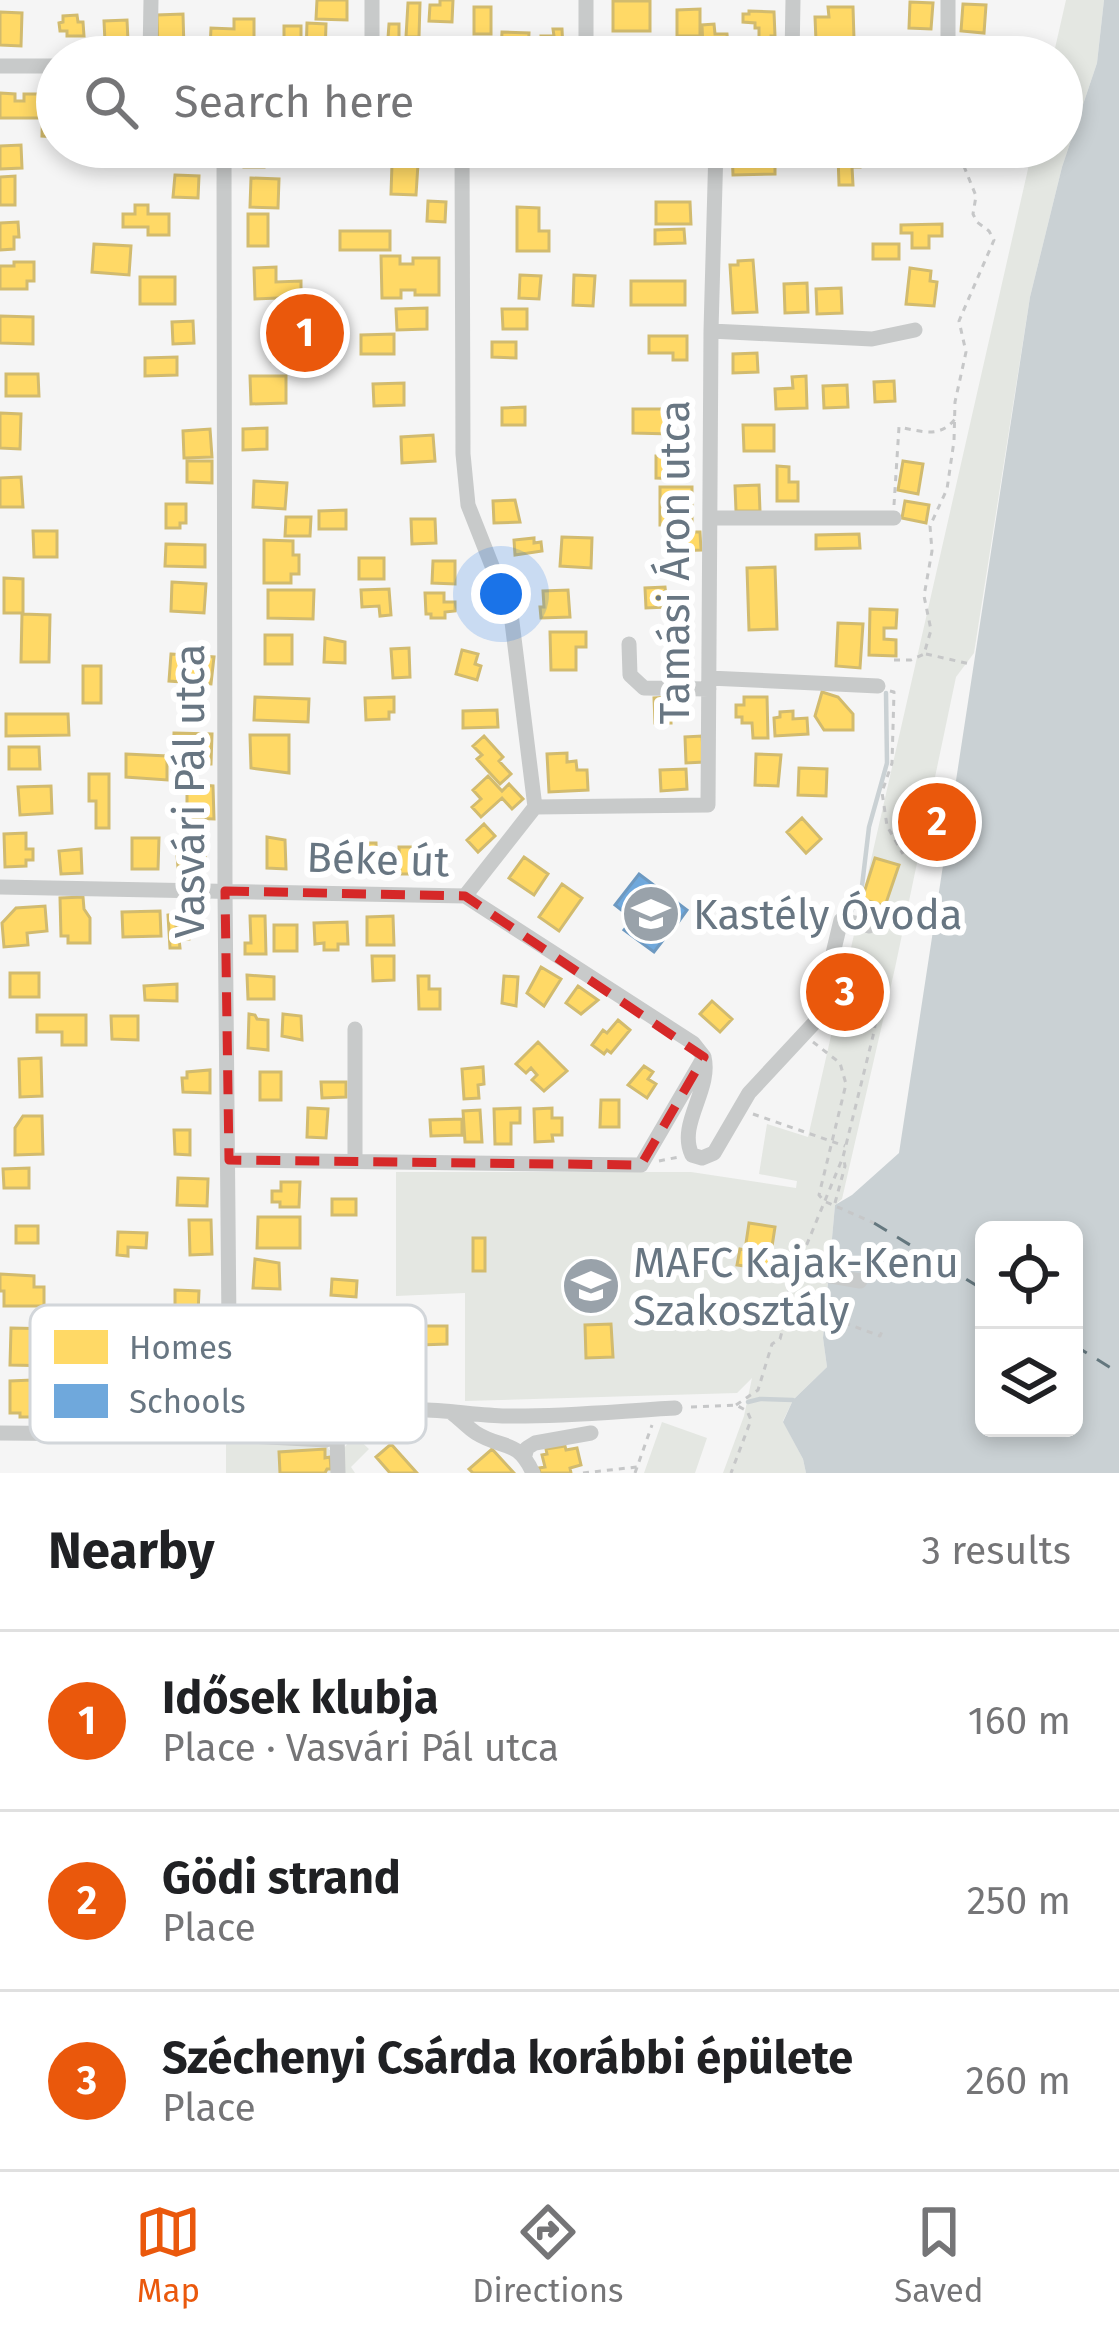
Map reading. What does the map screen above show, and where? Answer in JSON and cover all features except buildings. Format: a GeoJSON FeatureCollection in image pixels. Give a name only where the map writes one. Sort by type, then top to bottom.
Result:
{"type":"FeatureCollection","features":[{"type":"Feature","properties":{"kind":"street"},"geometry":{"type":"LineString","coordinates":[[150,36],[151,0]]}},
{"type":"Feature","properties":{"kind":"street"},"geometry":{"type":"LineString","coordinates":[[372,0],[372,36]]}},
{"type":"Feature","properties":{"kind":"street"},"geometry":{"type":"LineString","coordinates":[[586,0],[586,36]]}},
{"type":"Feature","properties":{"kind":"street"},"geometry":{"type":"LineString","coordinates":[[792,36],[793,0]]}},
{"type":"Feature","properties":{"kind":"street"},"geometry":{"type":"LineString","coordinates":[[948,0],[948,36]]}},
{"type":"Feature","properties":{"kind":"street"},"geometry":{"type":"LineString","coordinates":[[0,66],[36,66]]}},
{"type":"Feature","properties":{"kind":"street","name":"Vasvári Pál utca"},"geometry":{"type":"LineString","coordinates":[[224,168],[230,1305]]}},
{"type":"Feature","properties":{"kind":"street"},"geometry":{"type":"LineString","coordinates":[[462,168],[463,454],[468,505],[511,614],[535,807],[465,896]]}},
{"type":"Feature","properties":{"kind":"street","name":"Tamási Áron utca"},"geometry":{"type":"LineString","coordinates":[[535,807],[708,805],[715,168]]}},
{"type":"Feature","properties":{"kind":"street"},"geometry":{"type":"LineString","coordinates":[[711,331],[872,339],[915,330]]}},
{"type":"Feature","properties":{"kind":"street"},"geometry":{"type":"LineString","coordinates":[[712,518],[894,518]]}},
{"type":"Feature","properties":{"kind":"street"},"geometry":{"type":"LineString","coordinates":[[629,644],[630,675],[644,688],[709,683],[878,686]]}},
{"type":"Feature","properties":{"kind":"street","name":"Béke út"},"geometry":{"type":"LineString","coordinates":[[0,887],[465,896],[693,1043],[704,1057]]}},
{"type":"Feature","properties":{"kind":"street"},"geometry":{"type":"LineString","coordinates":[[704,1057],[706,1081],[688,1139],[694,1156],[703,1159],[715,1153],[748,1093],[818,1020],[841,920],[869,926]]}},
{"type":"Feature","properties":{"kind":"street"},"geometry":{"type":"LineString","coordinates":[[355,1029],[355,1160]]}},
{"type":"Feature","properties":{"kind":"street"},"geometry":{"type":"LineString","coordinates":[[229,1160],[641,1165],[704,1057]]}},
{"type":"Feature","properties":{"kind":"street"},"geometry":{"type":"LineString","coordinates":[[774,1266],[860,1281]]}},
{"type":"Feature","properties":{"kind":"street"},"geometry":{"type":"LineString","coordinates":[[426,1411],[504,1416],[675,1408]]}},
{"type":"Feature","properties":{"kind":"street"},"geometry":{"type":"LineString","coordinates":[[450,1411],[478,1435],[524,1455],[533,1473]]}},
{"type":"Feature","properties":{"kind":"street"},"geometry":{"type":"LineString","coordinates":[[0,1433],[30,1433]]}},
{"type":"Feature","properties":{"kind":"street"},"geometry":{"type":"LineString","coordinates":[[524,1455],[535,1443],[591,1433]]}},
{"type":"Feature","properties":{"kind":"street"},"geometry":{"type":"LineString","coordinates":[[337,1443],[338,1473]]}},
{"type":"Feature","properties":{"kind":"path"},"geometry":{"type":"LineString","coordinates":[[924,654],[931,630],[924,596],[932,551],[930,526],[947,489],[955,402],[966,352],[959,321],[994,240],[973,214],[976,196],[965,168]]}},
{"type":"Feature","properties":{"kind":"path"},"geometry":{"type":"LineString","coordinates":[[894,518],[899,427],[938,434],[955,419]]}},
{"type":"Feature","properties":{"kind":"path"},"geometry":{"type":"LineString","coordinates":[[894,660],[924,654],[970,664]]}},
{"type":"Feature","properties":{"kind":"path"},"geometry":{"type":"LineString","coordinates":[[878,686],[894,692],[892,763],[882,792],[887,826],[904,854]]}},
{"type":"Feature","properties":{"kind":"path"},"geometry":{"type":"LineString","coordinates":[[736,1405],[758,1390],[772,1344],[780,1339],[784,1324],[780,1314],[846,1147],[882,988]]}},
{"type":"Feature","properties":{"kind":"path"},"geometry":{"type":"LineString","coordinates":[[805,1035],[840,1063],[846,1084],[820,1195],[824,1202],[874,1223]]}},
{"type":"Feature","properties":{"kind":"path"},"geometry":{"type":"LineString","coordinates":[[740,1109],[846,1147]]}},
{"type":"Feature","properties":{"kind":"path"},"geometry":{"type":"LineString","coordinates":[[641,1165],[694,1156]]}},
{"type":"Feature","properties":{"kind":"path"},"geometry":{"type":"LineString","coordinates":[[835,1205],[843,1156]]}},
{"type":"Feature","properties":{"kind":"path"},"geometry":{"type":"LineString","coordinates":[[785,1301],[880,1336],[883,1329]]}},
{"type":"Feature","properties":{"kind":"path"},"geometry":{"type":"LineString","coordinates":[[675,1408],[736,1405],[747,1411],[751,1420],[731,1473]]}},
{"type":"Feature","properties":{"kind":"path"},"geometry":{"type":"LineString","coordinates":[[583,1473],[636,1470],[652,1425]]}},
{"type":"Feature","properties":{"kind":"highlighted area"},"geometry":{"type":"Polygon","coordinates":[[[225,891],[465,896],[704,1057],[641,1165],[229,1160],[225,891]]]}},
{"type":"Feature","properties":{"kind":"shaded area"},"geometry":{"type":"Polygon","coordinates":[[[1066,0],[1104,0],[1097,63],[1083,105],[1083,36],[1058,36],[1066,0]]]}},
{"type":"Feature","properties":{"kind":"shaded area"},"geometry":{"type":"Polygon","coordinates":[[[1104,0],[1119,0],[1119,1473],[806,1473],[783,1422],[793,1400],[827,1367],[823,1338],[835,1205],[899,1153],[1030,297],[1062,168],[1083,168],[1083,105],[1097,63],[1104,0]]]}},
{"type":"Feature","properties":{"kind":"shaded area"},"geometry":{"type":"Polygon","coordinates":[[[1028,168],[1062,168],[1030,297],[974,653],[956,677],[895,968],[842,1199],[835,1205],[823,1338],[827,1367],[793,1400],[783,1421],[806,1473],[723,1473],[752,1378],[737,1393],[465,1401],[465,1293],[396,1296],[396,1172],[691,1172],[796,1188],[797,1181],[759,1174],[767,1124],[808,1137],[1028,168]]]}},
{"type":"Feature","properties":{"kind":"shaded area"},"geometry":{"type":"Polygon","coordinates":[[[662,1422],[707,1438],[695,1473],[644,1473],[662,1422]]]}},
{"type":"Feature","properties":{"kind":"shaded area"},"geometry":{"type":"Polygon","coordinates":[[[348,1443],[363,1443],[369,1449],[351,1467],[355,1473],[226,1473],[226,1444],[327,1444],[329,1450],[341,1451],[348,1443]]]}},
{"type":"Feature","properties":{"kind":"waterway"},"geometry":{"type":"LineString","coordinates":[[850,914],[862,886],[869,827],[887,763],[886,693]]}},
{"type":"Feature","properties":{"kind":"waterway"},"geometry":{"type":"LineString","coordinates":[[748,1402],[793,1400]]}},
{"type":"Feature","properties":{"kind":"ferry route"},"geometry":{"type":"LineString","coordinates":[[874,1223],[975,1285]]}},
{"type":"Feature","properties":{"kind":"ferry route"},"geometry":{"type":"LineString","coordinates":[[1083,1351],[1119,1373]]}},
{"type":"Feature","properties":{"kind":"place","name":"Idősek klubja"},"geometry":{"type":"Point","coordinates":[305,333]}},
{"type":"Feature","properties":{"kind":"place","name":"Gödi strand"},"geometry":{"type":"Point","coordinates":[937,822]}},
{"type":"Feature","properties":{"kind":"place","name":"Kastély Óvoda"},"geometry":{"type":"Point","coordinates":[651,914]}},
{"type":"Feature","properties":{"kind":"place","name":"Széchenyi Csárda korábbi épülete"},"geometry":{"type":"Point","coordinates":[845,992]}},
{"type":"Feature","properties":{"kind":"place","name":"MAFC Kajak-Kenu Szakosztály"},"geometry":{"type":"Point","coordinates":[591,1286]}}]}
